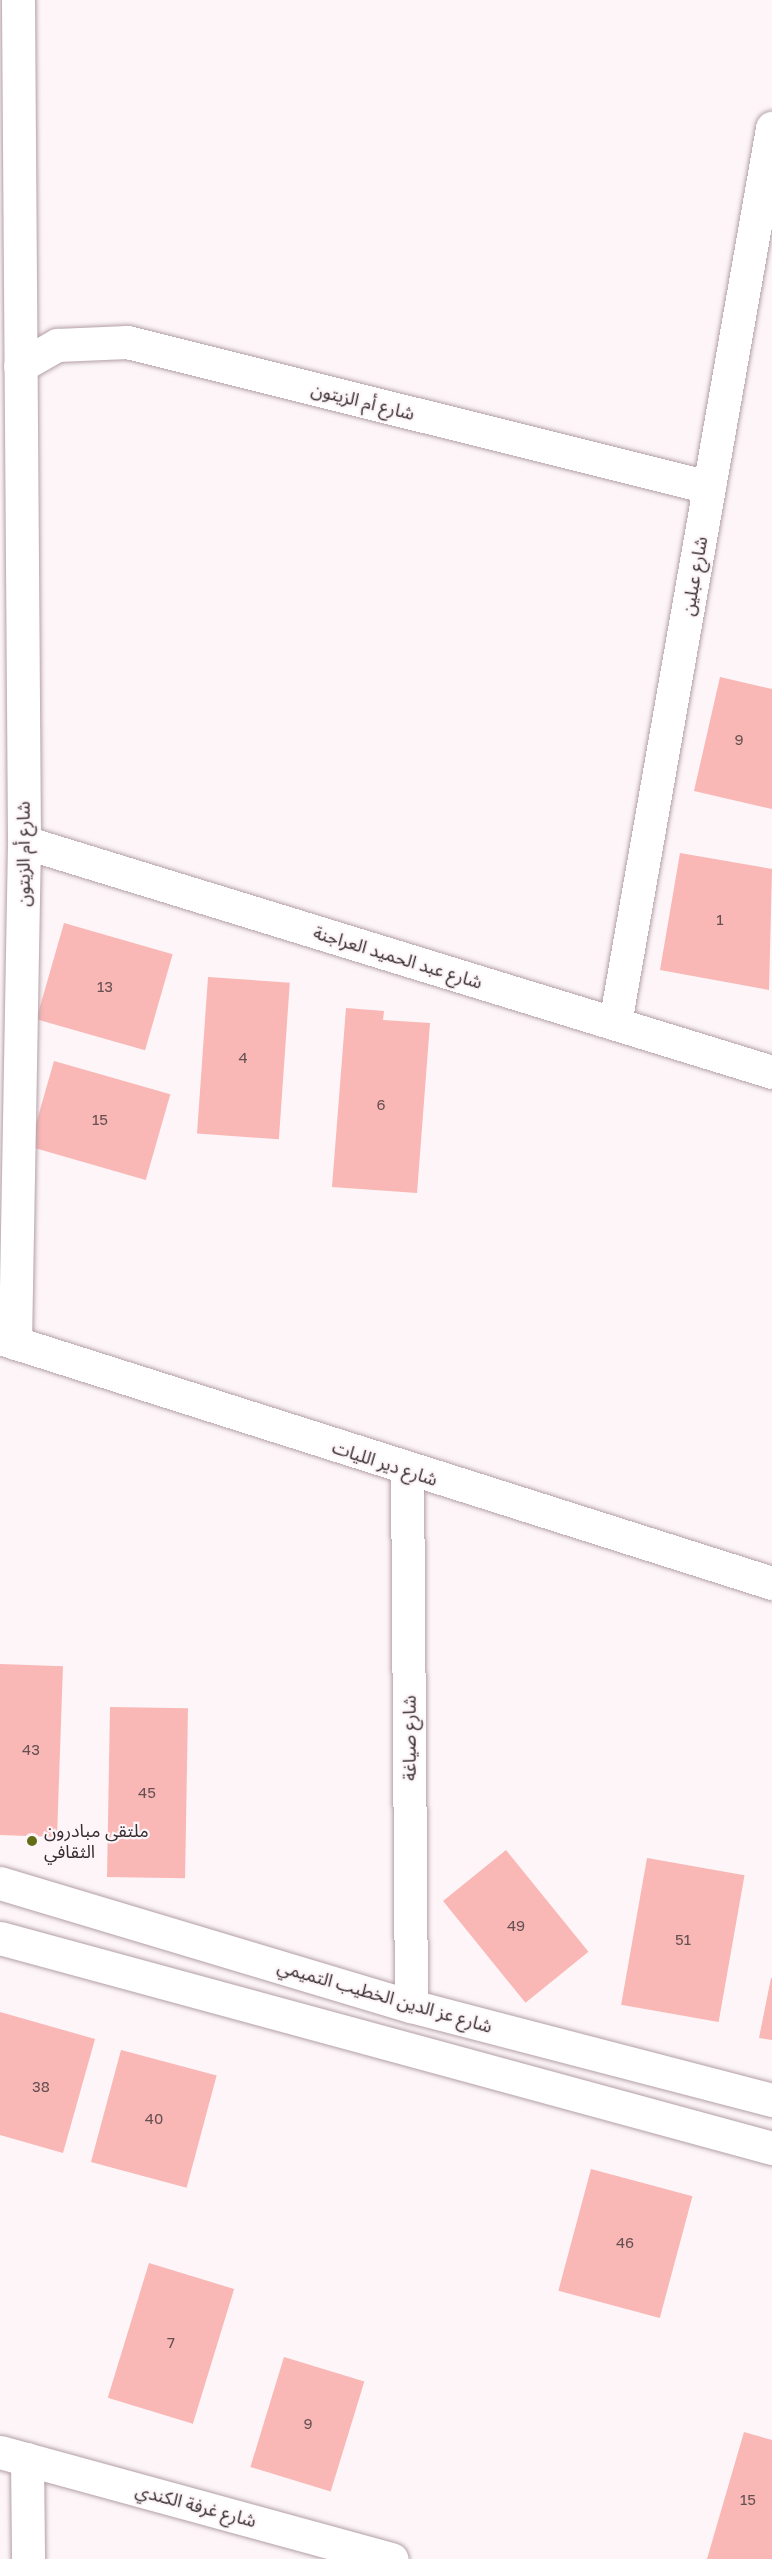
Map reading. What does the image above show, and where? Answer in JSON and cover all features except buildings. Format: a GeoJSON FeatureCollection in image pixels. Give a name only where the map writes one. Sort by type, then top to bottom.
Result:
{"type":"FeatureCollection","features":[{"type":"Feature","properties":{"kind":"street","name":"شارع أم الزيتون"},"geometry":{"type":"LineString","coordinates":[[8,1341],[24,842],[18,0]]}},
{"type":"Feature","properties":{"kind":"street","name":"شارع عبلين"},"geometry":{"type":"LineString","coordinates":[[615,1023],[772,128]]}},
{"type":"Feature","properties":{"kind":"street","name":"شارع أم الزيتون"},"geometry":{"type":"LineString","coordinates":[[20,366],[57,345],[127,342],[709,487]]}},
{"type":"Feature","properties":{"kind":"street","name":"شارع عبد الحميد العراجنة"},"geometry":{"type":"LineString","coordinates":[[24,842],[772,1072]]}},
{"type":"Feature","properties":{"kind":"street","name":"شارع دير الليات"},"geometry":{"type":"LineString","coordinates":[[8,1341],[407,1471],[772,1583]]}},
{"type":"Feature","properties":{"kind":"street","name":"شارع صياغة"},"geometry":{"type":"LineString","coordinates":[[407,1471],[411,2006]]}},
{"type":"Feature","properties":{"kind":"street","name":"شارع عز الدين الخطيب التميمي"},"geometry":{"type":"LineString","coordinates":[[0,1883],[411,2006],[772,2100]]}},
{"type":"Feature","properties":{"kind":"street"},"geometry":{"type":"LineString","coordinates":[[0,1938],[772,2148]]}},
{"type":"Feature","properties":{"kind":"street"},"geometry":{"type":"LineString","coordinates":[[14,2456],[28,2559]]}},
{"type":"Feature","properties":{"kind":"street","name":"شارع غرفة الكندي"},"geometry":{"type":"LineString","coordinates":[[14,2456],[392,2559]]}},
{"type":"Feature","properties":{"kind":"place","name":"ملتقى مبادرون الثقافي"},"geometry":{"type":"Point","coordinates":[32,1841]}}]}
